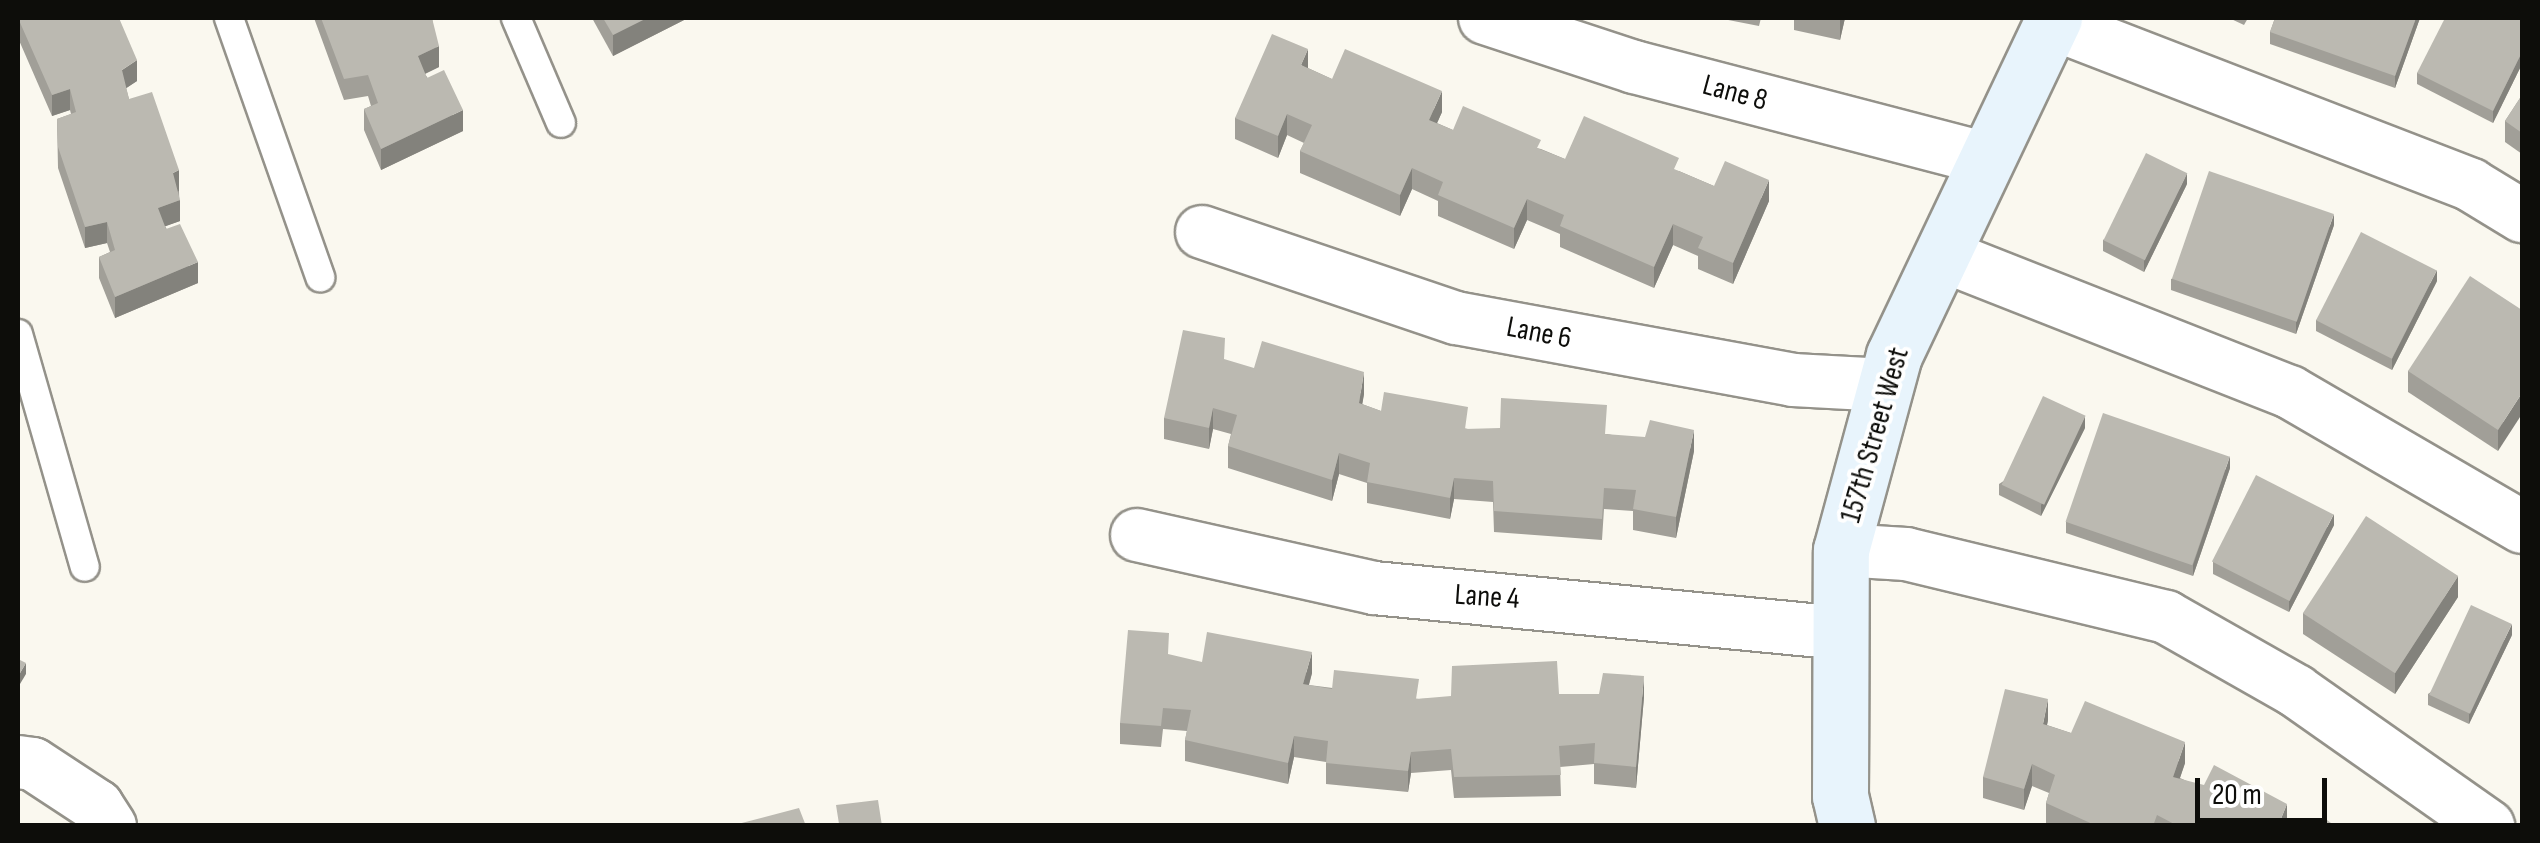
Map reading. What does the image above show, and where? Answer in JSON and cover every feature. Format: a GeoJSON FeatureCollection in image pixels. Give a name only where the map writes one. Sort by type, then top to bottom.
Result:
{"type":"FeatureCollection","features":[{"type":"Feature","properties":{"kind":"street","name":"Lane 8"},"geometry":{"type":"LineString","coordinates":[[1485,18],[1634,66],[1987,159]]}},
{"type":"Feature","properties":{"kind":"street","name":"157th Street West"},"geometry":{"type":"LineString","coordinates":[[1847,826],[1840,796],[1841,550],[1886,385],[1942,254],[2053,20]]}},
{"type":"Feature","properties":{"kind":"street"},"geometry":{"type":"LineString","coordinates":[[2053,20],[2472,186],[2522,216]]}},
{"type":"Feature","properties":{"kind":"street","name":"Lane 6"},"geometry":{"type":"LineString","coordinates":[[1202,232],[1456,318],[1793,380],[1886,385]]}},
{"type":"Feature","properties":{"kind":"street"},"geometry":{"type":"LineString","coordinates":[[1942,254],[2290,392],[2522,527]]}},
{"type":"Feature","properties":{"kind":"street","name":"Lane 4"},"geometry":{"type":"LineString","coordinates":[[1137,535],[1374,588],[1841,634]]}},
{"type":"Feature","properties":{"kind":"street"},"geometry":{"type":"LineString","coordinates":[[1841,550],[1906,554],[2166,617],[2296,691],[2488,826]]}},
{"type":"Feature","properties":{"kind":"street"},"geometry":{"type":"LineString","coordinates":[[18,762],[33,764],[97,806],[110,826]]}},
{"type":"Feature","properties":{"kind":"lane"},"geometry":{"type":"LineString","coordinates":[[230,18],[320,277]]}},
{"type":"Feature","properties":{"kind":"lane"},"geometry":{"type":"LineString","coordinates":[[516,18],[561,123]]}},
{"type":"Feature","properties":{"kind":"lane"},"geometry":{"type":"LineString","coordinates":[[18,334],[85,567]]}},
{"type":"Feature","properties":{"kind":"building"},"geometry":{"type":"Polygon","coordinates":[[[18,18],[119,18],[137,60],[122,70],[129,99],[152,92],[179,170],[173,173],[180,200],[158,208],[166,229],[180,224],[198,262],[115,297],[99,257],[115,250],[107,222],[85,227],[58,147],[57,119],[76,112],[70,89],[52,95],[18,18]]]}},
{"type":"Feature","properties":{"kind":"building"},"geometry":{"type":"Polygon","coordinates":[[[321,18],[432,18],[439,46],[418,56],[427,78],[444,70],[463,110],[381,149],[364,109],[378,103],[368,75],[344,79],[321,18]]]}},
{"type":"Feature","properties":{"kind":"building"},"geometry":{"type":"Polygon","coordinates":[[[603,18],[647,18],[613,35],[603,18]]]}},
{"type":"Feature","properties":{"kind":"building"},"geometry":{"type":"Polygon","coordinates":[[[2275,18],[2416,18],[2395,76],[2270,32],[2275,18]]]}},
{"type":"Feature","properties":{"kind":"building"},"geometry":{"type":"Polygon","coordinates":[[[2445,18],[2522,18],[2522,52],[2493,111],[2417,73],[2445,18]]]}},
{"type":"Feature","properties":{"kind":"building"},"geometry":{"type":"Polygon","coordinates":[[[1272,34],[1308,49],[1301,65],[1332,79],[1345,49],[1442,91],[1429,120],[1453,130],[1463,106],[1541,140],[1537,148],[1565,159],[1584,116],[1679,158],[1674,169],[1714,186],[1725,161],[1769,180],[1733,263],[1698,248],[1703,237],[1673,224],[1654,267],[1560,226],[1564,215],[1527,199],[1514,228],[1438,195],[1443,182],[1412,168],[1400,195],[1300,151],[1312,125],[1287,114],[1278,136],[1235,118],[1272,34]]]}},
{"type":"Feature","properties":{"kind":"building"},"geometry":{"type":"Polygon","coordinates":[[[2522,95],[2522,133],[2505,121],[2522,95]]]}},
{"type":"Feature","properties":{"kind":"building"},"geometry":{"type":"Polygon","coordinates":[[[2146,153],[2187,173],[2145,260],[2103,240],[2146,153]]]}},
{"type":"Feature","properties":{"kind":"building"},"geometry":{"type":"Polygon","coordinates":[[[2209,171],[2334,214],[2297,322],[2172,279],[2209,171]]]}},
{"type":"Feature","properties":{"kind":"building"},"geometry":{"type":"Polygon","coordinates":[[[2361,232],[2437,271],[2392,359],[2316,320],[2361,232]]]}},
{"type":"Feature","properties":{"kind":"building"},"geometry":{"type":"Polygon","coordinates":[[[2470,276],[2522,310],[2522,393],[2498,430],[2408,371],[2470,276]]]}},
{"type":"Feature","properties":{"kind":"building"},"geometry":{"type":"Polygon","coordinates":[[[1183,330],[1225,338],[1224,359],[1254,368],[1262,341],[1364,372],[1359,403],[1381,411],[1384,392],[1468,407],[1465,429],[1500,428],[1501,398],[1607,405],[1605,434],[1645,437],[1650,420],[1694,430],[1676,517],[1633,509],[1636,490],[1604,488],[1602,519],[1494,511],[1493,481],[1454,478],[1450,498],[1367,482],[1370,463],[1339,453],[1332,480],[1228,446],[1237,415],[1213,408],[1209,428],[1164,418],[1183,330]]]}},
{"type":"Feature","properties":{"kind":"building"},"geometry":{"type":"Polygon","coordinates":[[[2043,396],[2086,416],[2044,505],[2002,485],[2043,396]]]}},
{"type":"Feature","properties":{"kind":"building"},"geometry":{"type":"Polygon","coordinates":[[[2103,413],[2230,457],[2192,565],[2066,522],[2103,413]]]}},
{"type":"Feature","properties":{"kind":"building"},"geometry":{"type":"Polygon","coordinates":[[[2256,475],[2334,514],[2289,601],[2212,561],[2256,475]]]}},
{"type":"Feature","properties":{"kind":"building"},"geometry":{"type":"Polygon","coordinates":[[[2366,516],[2458,576],[2395,673],[2303,613],[2366,516]]]}},
{"type":"Feature","properties":{"kind":"building"},"geometry":{"type":"Polygon","coordinates":[[[2471,605],[2512,624],[2470,714],[2429,695],[2471,605]]]}},
{"type":"Feature","properties":{"kind":"building"},"geometry":{"type":"Polygon","coordinates":[[[1128,630],[1169,633],[1168,654],[1202,662],[1207,632],[1312,652],[1303,684],[1332,689],[1334,670],[1419,679],[1416,699],[1451,696],[1452,666],[1557,661],[1559,694],[1599,694],[1603,673],[1644,676],[1636,767],[1594,763],[1595,743],[1559,746],[1561,775],[1454,777],[1451,749],[1411,752],[1408,771],[1326,763],[1328,741],[1294,736],[1288,763],[1185,740],[1191,710],[1163,708],[1161,726],[1120,723],[1128,630]]]}},
{"type":"Feature","properties":{"kind":"building"},"geometry":{"type":"Polygon","coordinates":[[[18,659],[26,663],[20,673],[18,673],[18,659]]]}},
{"type":"Feature","properties":{"kind":"building"},"geometry":{"type":"Polygon","coordinates":[[[2005,689],[2048,699],[2043,724],[2071,733],[2085,701],[2185,742],[2173,777],[2204,785],[2214,765],[2287,804],[2278,826],[2178,826],[2157,815],[2153,826],[2097,826],[2046,803],[2055,775],[2032,764],[2024,789],[1983,777],[2005,689]]]}},
{"type":"Feature","properties":{"kind":"building"},"geometry":{"type":"Polygon","coordinates":[[[878,800],[882,826],[836,826],[836,805],[878,800]]]}},
{"type":"Feature","properties":{"kind":"building"},"geometry":{"type":"Polygon","coordinates":[[[799,808],[806,826],[730,826],[799,808]]]}},
{"type":"Feature","properties":{"kind":"building"},"geometry":{"type":"Polygon","coordinates":[[[2323,817],[2335,826],[2317,826],[2323,817]]]}}]}
